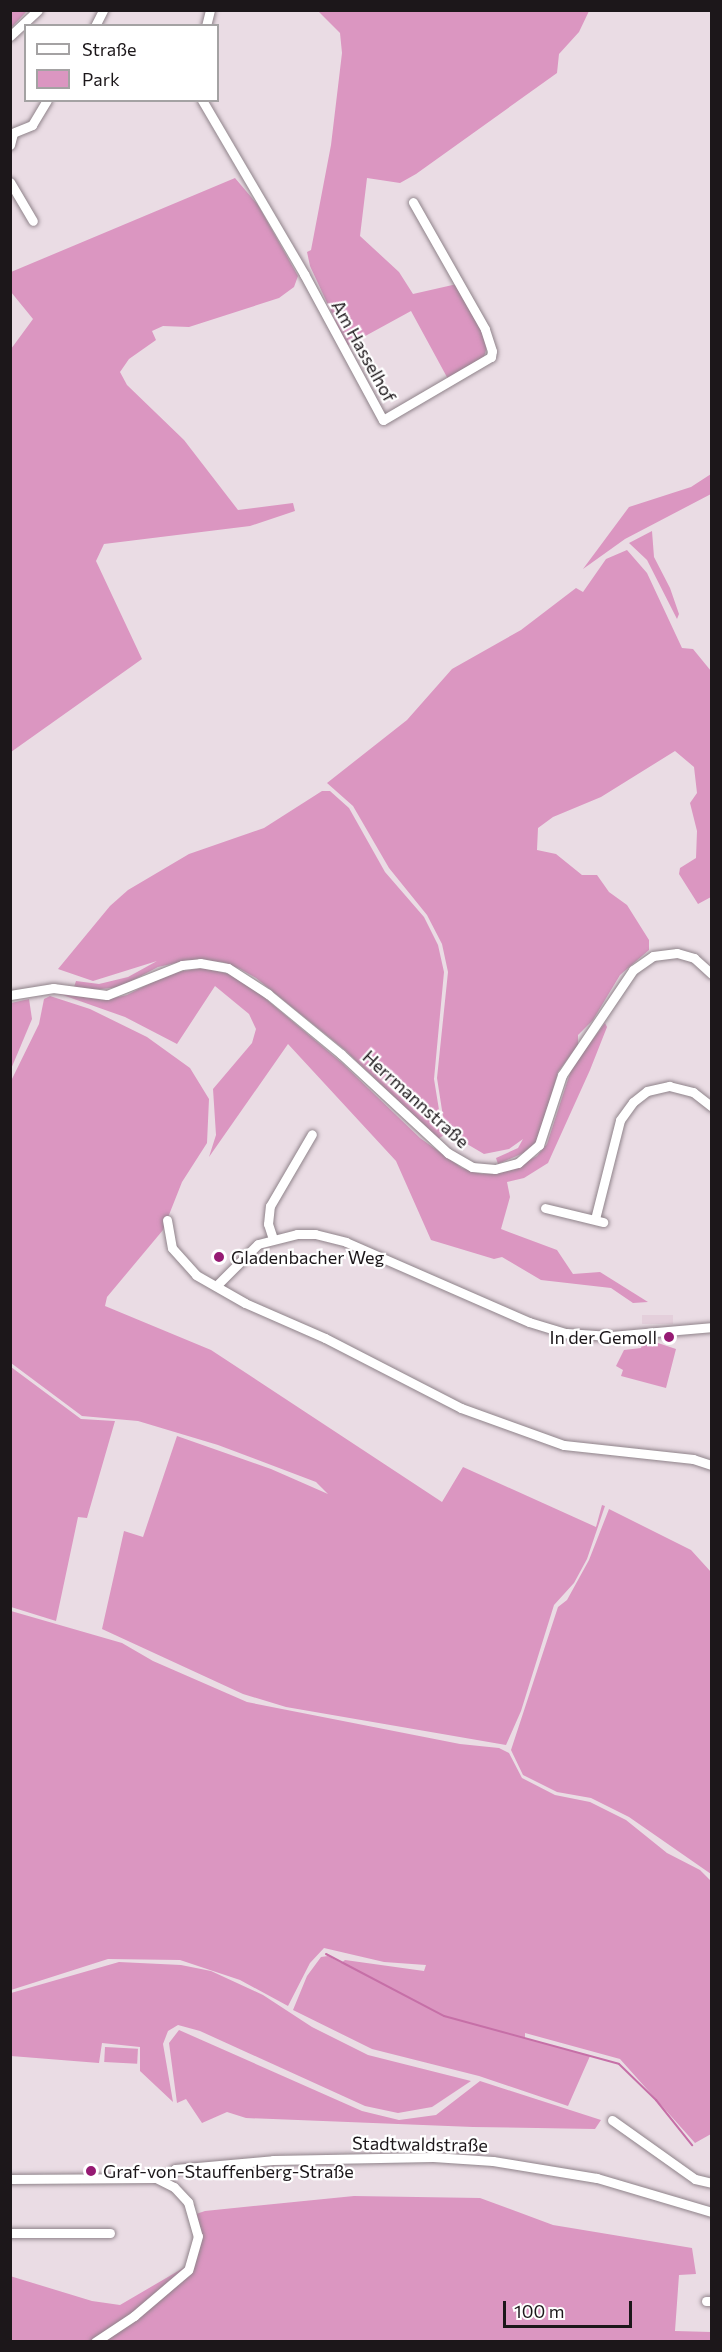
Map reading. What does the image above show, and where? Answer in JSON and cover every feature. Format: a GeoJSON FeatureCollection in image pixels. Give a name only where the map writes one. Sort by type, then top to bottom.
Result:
{"type":"FeatureCollection","features":[{"type":"Feature","properties":{"kind":"street"},"geometry":{"type":"LineString","coordinates":[[96,24],[103,10]]}},
{"type":"Feature","properties":{"kind":"street"},"geometry":{"type":"LineString","coordinates":[[10,36],[34,14]]}},
{"type":"Feature","properties":{"kind":"street"},"geometry":{"type":"LineString","coordinates":[[10,145],[12,133],[32,125],[46,102]]}},
{"type":"Feature","properties":{"kind":"street","name":"Am Hasselhof"},"geometry":{"type":"LineString","coordinates":[[203,102],[383,420],[491,357],[492,351],[476,313],[413,202]]}},
{"type":"Feature","properties":{"kind":"street"},"geometry":{"type":"LineString","coordinates":[[10,182],[33,221]]}},
{"type":"Feature","properties":{"kind":"street","name":"Herrmannstraße"},"geometry":{"type":"LineString","coordinates":[[10,995],[53,988],[107,995],[182,965],[200,963],[228,968],[268,994],[341,1054],[448,1153],[472,1167],[495,1169],[518,1163],[539,1145],[562,1075],[633,970],[649,958],[677,952],[694,958],[711,974]]}},
{"type":"Feature","properties":{"kind":"street"},"geometry":{"type":"LineString","coordinates":[[544,1208],[599,1221],[620,1119],[629,1105],[647,1091],[669,1086],[693,1092],[711,1107]]}},
{"type":"Feature","properties":{"kind":"street"},"geometry":{"type":"LineString","coordinates":[[273,1239],[268,1224],[270,1206],[312,1134]]}},
{"type":"Feature","properties":{"kind":"street"},"geometry":{"type":"LineString","coordinates":[[167,1220],[168,1239],[179,1260],[216,1286],[461,1408],[526,1434],[580,1448],[693,1460],[711,1465]]}},
{"type":"Feature","properties":{"kind":"street"},"geometry":{"type":"LineString","coordinates":[[216,1286],[248,1251],[273,1239],[315,1234],[346,1242],[529,1322],[566,1333],[610,1336],[711,1327]]}},
{"type":"Feature","properties":{"kind":"street"},"geometry":{"type":"LineString","coordinates":[[612,2120],[694,2179],[711,2183]]}},
{"type":"Feature","properties":{"kind":"street","name":"Stadtwaldstraße"},"geometry":{"type":"LineString","coordinates":[[162,2180],[176,2169],[273,2160],[493,2161],[564,2176],[597,2178],[711,2212]]}},
{"type":"Feature","properties":{"kind":"street"},"geometry":{"type":"LineString","coordinates":[[10,2179],[162,2180],[184,2195],[191,2207],[198,2236],[194,2257],[188,2270],[170,2288],[95,2342]]}},
{"type":"Feature","properties":{"kind":"street"},"geometry":{"type":"LineString","coordinates":[[10,2233],[110,2233]]}},
{"type":"Feature","properties":{"kind":"shaded area"},"geometry":{"type":"Polygon","coordinates":[[[642,1315],[673,1315],[673,1324],[642,1324],[642,1315]]]}},
{"type":"Feature","properties":{"kind":"green space"},"geometry":{"type":"Polygon","coordinates":[[[10,11],[27,11],[11,28],[10,11]]]}},
{"type":"Feature","properties":{"kind":"green space"},"geometry":{"type":"Polygon","coordinates":[[[318,11],[589,11],[579,32],[559,54],[557,73],[416,174],[400,183],[367,178],[360,236],[399,272],[413,294],[457,284],[488,343],[484,357],[448,379],[411,311],[347,346],[310,266],[307,252],[311,250],[331,145],[342,53],[340,33],[318,11]]]}},
{"type":"Feature","properties":{"kind":"green space"},"geometry":{"type":"Polygon","coordinates":[[[235,178],[258,205],[298,276],[294,287],[279,298],[189,327],[163,326],[152,331],[156,340],[129,359],[120,372],[127,385],[184,440],[238,510],[293,503],[295,511],[250,526],[104,544],[96,561],[142,659],[11,752],[11,349],[33,319],[11,292],[11,272],[235,178]]]}},
{"type":"Feature","properties":{"kind":"green space"},"geometry":{"type":"Polygon","coordinates":[[[711,474],[711,494],[625,539],[583,569],[629,507],[691,487],[711,474]]]}},
{"type":"Feature","properties":{"kind":"green space"},"geometry":{"type":"Polygon","coordinates":[[[652,531],[654,557],[670,588],[679,614],[677,619],[647,560],[629,543],[652,531]]]}},
{"type":"Feature","properties":{"kind":"green space"},"geometry":{"type":"Polygon","coordinates":[[[627,550],[647,573],[682,648],[693,649],[711,671],[711,897],[698,904],[679,874],[680,868],[696,858],[697,831],[690,803],[697,793],[694,767],[675,751],[601,797],[553,817],[538,828],[537,850],[556,854],[582,875],[597,875],[609,892],[627,905],[649,940],[649,950],[620,975],[593,1020],[578,1035],[578,1045],[558,1072],[540,1138],[528,1151],[498,1164],[496,1158],[518,1148],[523,1139],[509,1149],[484,1154],[450,1134],[444,1123],[437,1078],[448,972],[442,944],[427,915],[389,868],[353,806],[327,783],[407,720],[452,669],[521,630],[576,588],[583,592],[606,559],[627,550]]]}},
{"type":"Feature","properties":{"kind":"green space"},"geometry":{"type":"Polygon","coordinates":[[[322,791],[330,791],[349,808],[385,872],[424,917],[438,945],[444,972],[434,1079],[440,1116],[434,1123],[444,1135],[438,1139],[345,1050],[256,978],[240,969],[223,962],[189,960],[158,967],[120,987],[92,990],[74,987],[76,981],[99,984],[128,977],[157,961],[93,981],[58,969],[110,906],[128,890],[189,854],[264,828],[322,791]]]}},
{"type":"Feature","properties":{"kind":"green space"},"geometry":{"type":"Polygon","coordinates":[[[203,968],[229,974],[248,984],[342,1063],[420,1138],[462,1168],[482,1174],[509,1171],[537,1156],[547,1144],[572,1067],[605,1023],[607,1027],[590,1070],[548,1163],[524,1178],[507,1182],[510,1197],[501,1229],[557,1250],[573,1274],[600,1272],[648,1302],[633,1303],[611,1288],[541,1280],[502,1257],[494,1259],[431,1240],[396,1161],[288,1044],[209,1157],[216,1135],[213,1089],[252,1043],[256,1029],[249,1014],[215,986],[177,1044],[125,1017],[57,993],[104,1000],[127,995],[170,973],[203,968]]]}},
{"type":"Feature","properties":{"kind":"green space"},"geometry":{"type":"Polygon","coordinates":[[[50,996],[90,1009],[147,1037],[190,1068],[209,1099],[207,1143],[182,1182],[163,1230],[107,1297],[105,1306],[211,1350],[442,1502],[463,1467],[596,1527],[602,1505],[605,1506],[587,1559],[574,1583],[554,1605],[521,1711],[506,1745],[286,1707],[243,1694],[102,1629],[124,1531],[143,1537],[177,1436],[271,1469],[328,1494],[316,1482],[218,1445],[138,1421],[82,1416],[11,1363],[10,1083],[39,1024],[44,999],[50,996]]]}},
{"type":"Feature","properties":{"kind":"green space"},"geometry":{"type":"Polygon","coordinates":[[[29,999],[32,1019],[11,1069],[11,1003],[29,999]]]}},
{"type":"Feature","properties":{"kind":"green space"},"geometry":{"type":"Polygon","coordinates":[[[643,1338],[676,1349],[666,1388],[621,1376],[623,1370],[616,1366],[624,1350],[641,1348],[643,1338]]]}},
{"type":"Feature","properties":{"kind":"green space"},"geometry":{"type":"Polygon","coordinates":[[[11,1367],[81,1419],[115,1421],[87,1518],[78,1517],[56,1621],[11,1607],[11,1367]]]}},
{"type":"Feature","properties":{"kind":"green space"},"geometry":{"type":"Polygon","coordinates":[[[609,1509],[691,1550],[711,1572],[711,1874],[629,1817],[591,1798],[557,1792],[523,1775],[511,1750],[558,1607],[567,1600],[589,1560],[609,1509]]]}},
{"type":"Feature","properties":{"kind":"green space"},"geometry":{"type":"Polygon","coordinates":[[[11,1611],[122,1643],[153,1661],[247,1702],[460,1744],[499,1748],[509,1753],[522,1778],[555,1795],[590,1802],[626,1820],[667,1853],[700,1870],[712,1882],[711,2134],[695,2143],[620,2059],[525,2033],[525,2038],[590,2056],[568,2106],[479,2076],[372,2049],[293,2010],[307,1976],[321,1957],[328,1956],[341,1963],[345,1960],[424,1971],[426,1965],[384,1962],[324,1948],[310,1963],[288,2006],[240,1980],[180,1960],[108,1959],[11,1990],[11,1611]]]}},
{"type":"Feature","properties":{"kind":"green space"},"geometry":{"type":"Polygon","coordinates":[[[119,1962],[181,1965],[211,1971],[263,1995],[312,2027],[368,2055],[471,2081],[432,2107],[398,2113],[365,2106],[200,2031],[178,2025],[168,2031],[163,2044],[173,2102],[140,2071],[140,2047],[102,2043],[99,2063],[11,2056],[11,1993],[119,1962]]]}},
{"type":"Feature","properties":{"kind":"green space"},"geometry":{"type":"Polygon","coordinates":[[[179,2030],[362,2111],[399,2120],[436,2115],[480,2081],[601,2120],[595,2129],[473,2127],[246,2118],[227,2112],[202,2123],[186,2099],[177,2103],[169,2043],[179,2030]]]}},
{"type":"Feature","properties":{"kind":"green space"},"geometry":{"type":"Polygon","coordinates":[[[105,2047],[138,2049],[137,2064],[104,2062],[105,2047]]]}},
{"type":"Feature","properties":{"kind":"green space"},"geometry":{"type":"Polygon","coordinates":[[[354,2196],[480,2198],[553,2225],[692,2248],[696,2274],[679,2275],[675,2331],[711,2332],[711,2341],[11,2341],[10,2276],[92,2301],[120,2305],[185,2267],[194,2236],[190,2216],[205,2211],[354,2196]]]}},
{"type":"Feature","properties":{"kind":"waterway"},"geometry":{"type":"LineString","coordinates":[[326,1954],[444,2016],[619,2064],[656,2100],[692,2145]]}},
{"type":"Feature","properties":{"kind":"place","name":"Gladenbacher Weg"},"geometry":{"type":"Point","coordinates":[219,1257]}},
{"type":"Feature","properties":{"kind":"place","name":"In der Gemoll"},"geometry":{"type":"Point","coordinates":[669,1337]}},
{"type":"Feature","properties":{"kind":"place","name":"Graf-von-Stauffenberg-Straße"},"geometry":{"type":"Point","coordinates":[91,2171]}}]}
